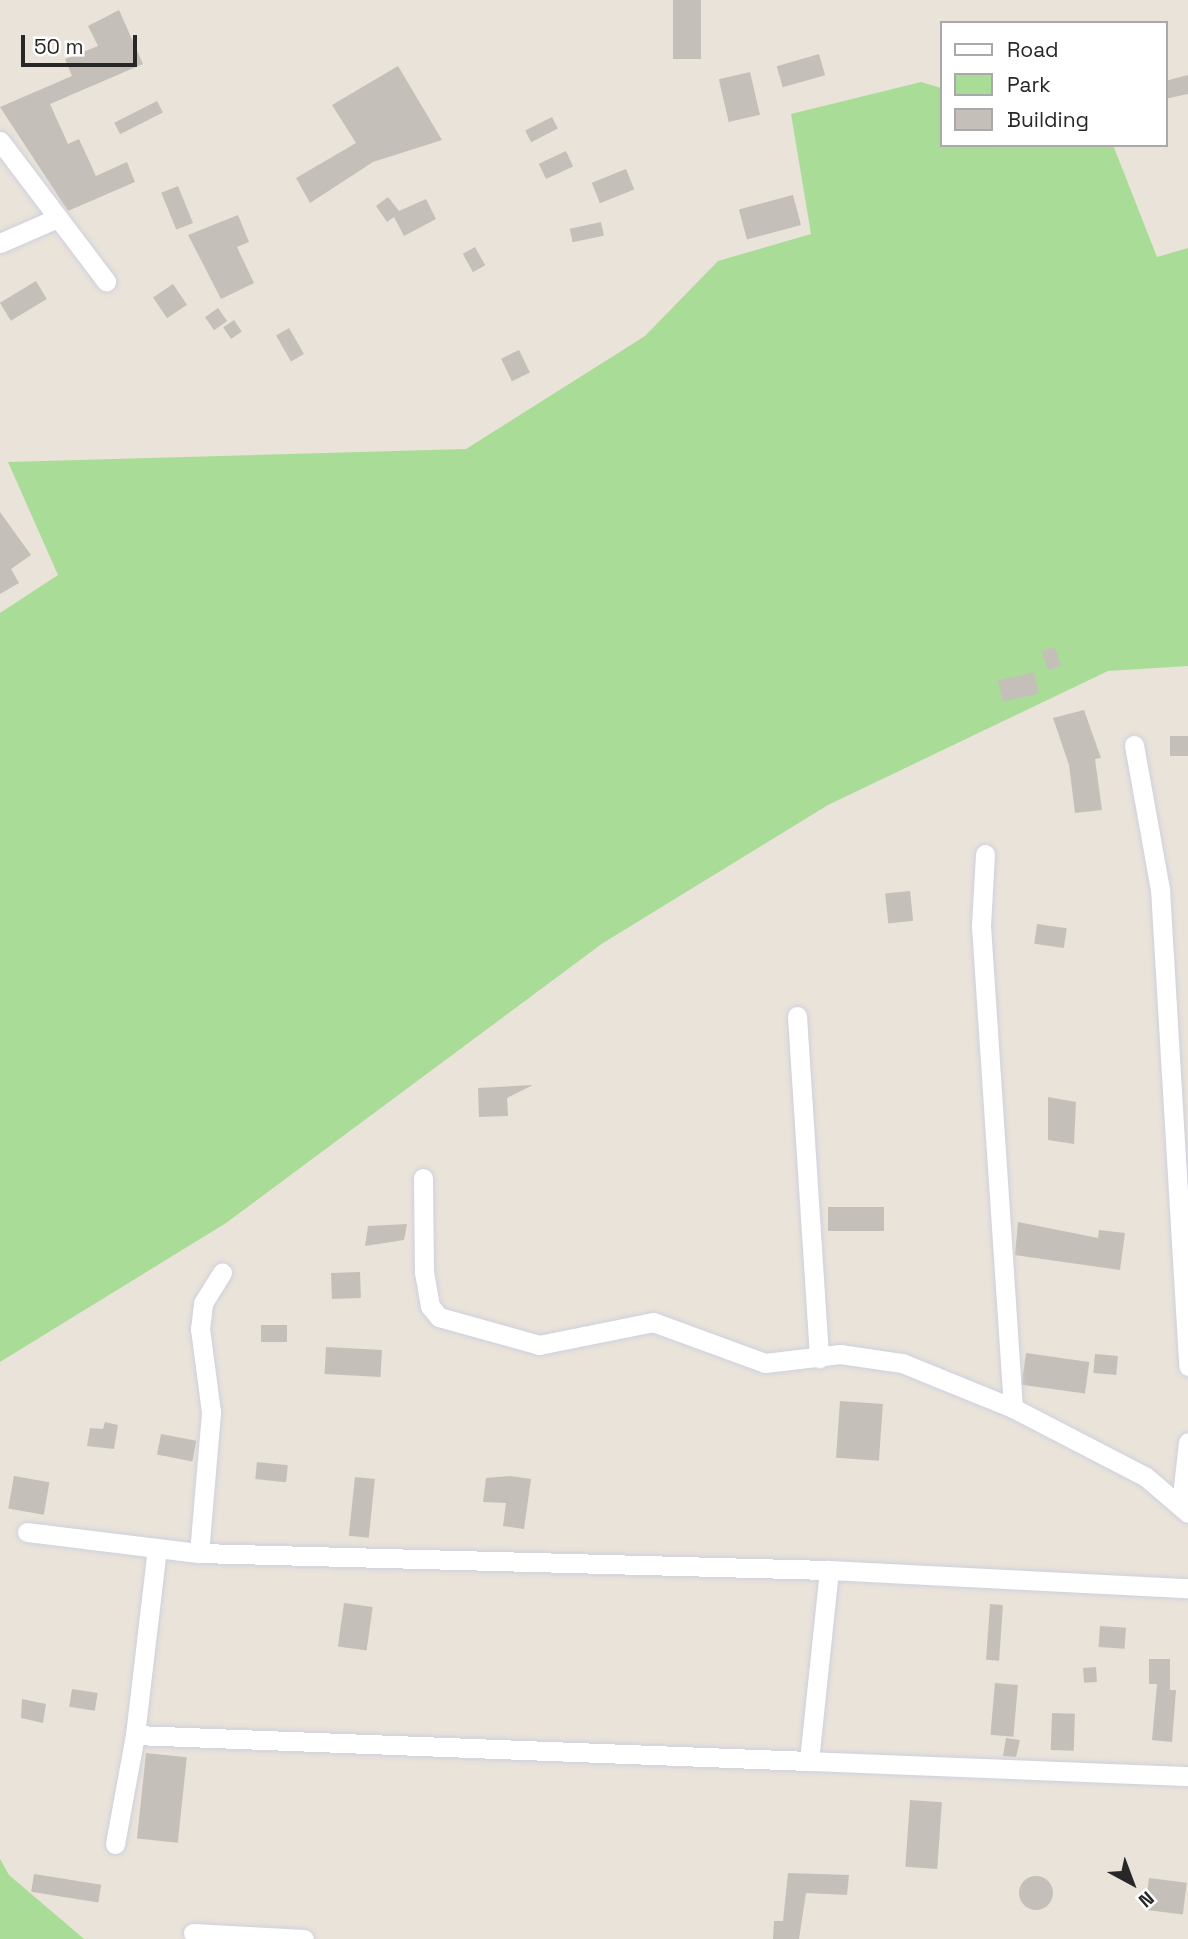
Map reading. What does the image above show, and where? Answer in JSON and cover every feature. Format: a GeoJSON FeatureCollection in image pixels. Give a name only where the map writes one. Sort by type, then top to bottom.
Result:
{"type":"FeatureCollection","features":[{"type":"Feature","properties":{"kind":"street"},"geometry":{"type":"LineString","coordinates":[[0,141],[55,219],[106,281]]}},
{"type":"Feature","properties":{"kind":"street"},"geometry":{"type":"LineString","coordinates":[[0,243],[55,219]]}},
{"type":"Feature","properties":{"kind":"street"},"geometry":{"type":"LineString","coordinates":[[1133,744],[1160,889],[1188,1366]]}},
{"type":"Feature","properties":{"kind":"street"},"geometry":{"type":"LineString","coordinates":[[985,854],[981,926],[1013,1408]]}},
{"type":"Feature","properties":{"kind":"street"},"geometry":{"type":"LineString","coordinates":[[797,1016],[819,1357]]}},
{"type":"Feature","properties":{"kind":"street"},"geometry":{"type":"LineString","coordinates":[[423,1178],[424,1272],[430,1306],[439,1317],[539,1345],[653,1322],[765,1363],[819,1357],[902,1363],[1013,1408],[1146,1478],[1185,1509]]}},
{"type":"Feature","properties":{"kind":"street"},"geometry":{"type":"LineString","coordinates":[[199,1553],[211,1412],[200,1329],[203,1303],[222,1272]]}},
{"type":"Feature","properties":{"kind":"street"},"geometry":{"type":"LineString","coordinates":[[1185,1509],[1188,1442]]}},
{"type":"Feature","properties":{"kind":"street"},"geometry":{"type":"LineString","coordinates":[[27,1532],[199,1553],[829,1570],[1188,1588]]}},
{"type":"Feature","properties":{"kind":"street"},"geometry":{"type":"LineString","coordinates":[[116,1844],[135,1735],[157,1548]]}},
{"type":"Feature","properties":{"kind":"street"},"geometry":{"type":"LineString","coordinates":[[809,1761],[829,1570]]}},
{"type":"Feature","properties":{"kind":"street"},"geometry":{"type":"LineString","coordinates":[[135,1735],[1188,1776]]}},
{"type":"Feature","properties":{"kind":"street"},"geometry":{"type":"LineString","coordinates":[[193,1933],[304,1939]]}},
{"type":"Feature","properties":{"kind":"green space"},"geometry":{"type":"Polygon","coordinates":[[[921,82],[940,88],[940,147],[1114,147],[1157,257],[1188,248],[1188,666],[1108,671],[828,805],[603,943],[226,1223],[0,1362],[0,613],[58,575],[8,462],[466,449],[645,336],[718,261],[811,234],[791,114],[921,82]]]}},
{"type":"Feature","properties":{"kind":"green space"},"geometry":{"type":"Polygon","coordinates":[[[0,1859],[9,1875],[84,1939],[0,1939],[0,1859]]]}},
{"type":"Feature","properties":{"kind":"building"},"geometry":{"type":"Polygon","coordinates":[[[673,0],[701,0],[701,59],[673,59],[673,0]]]}},
{"type":"Feature","properties":{"kind":"building"},"geometry":{"type":"Polygon","coordinates":[[[119,10],[143,64],[50,104],[68,144],[79,139],[96,176],[127,162],[135,182],[68,211],[0,107],[72,76],[65,59],[98,46],[88,26],[119,10]]]}},
{"type":"Feature","properties":{"kind":"building"},"geometry":{"type":"Polygon","coordinates":[[[819,54],[825,75],[783,87],[777,66],[819,54]]]}},
{"type":"Feature","properties":{"kind":"building"},"geometry":{"type":"Polygon","coordinates":[[[398,66],[442,140],[373,162],[310,203],[296,178],[356,143],[332,105],[398,66]]]}},
{"type":"Feature","properties":{"kind":"building"},"geometry":{"type":"Polygon","coordinates":[[[750,72],[760,115],[729,122],[719,79],[750,72]]]}},
{"type":"Feature","properties":{"kind":"building"},"geometry":{"type":"Polygon","coordinates":[[[1188,75],[1188,94],[1167,99],[1167,80],[1188,75]]]}},
{"type":"Feature","properties":{"kind":"building"},"geometry":{"type":"Polygon","coordinates":[[[157,101],[163,113],[120,134],[114,123],[157,101]]]}},
{"type":"Feature","properties":{"kind":"building"},"geometry":{"type":"Polygon","coordinates":[[[552,117],[558,129],[531,142],[525,131],[552,117]]]}},
{"type":"Feature","properties":{"kind":"building"},"geometry":{"type":"Polygon","coordinates":[[[566,151],[573,166],[546,179],[539,164],[566,151]]]}},
{"type":"Feature","properties":{"kind":"building"},"geometry":{"type":"Polygon","coordinates":[[[626,169],[634,189],[600,203],[592,183],[626,169]]]}},
{"type":"Feature","properties":{"kind":"building"},"geometry":{"type":"Polygon","coordinates":[[[178,186],[193,223],[176,230],[161,193],[178,186]]]}},
{"type":"Feature","properties":{"kind":"building"},"geometry":{"type":"Polygon","coordinates":[[[793,195],[801,225],[747,239],[739,209],[793,195]]]}},
{"type":"Feature","properties":{"kind":"building"},"geometry":{"type":"Polygon","coordinates":[[[388,197],[399,211],[426,199],[436,219],[404,236],[394,217],[387,222],[376,206],[388,197]]]}},
{"type":"Feature","properties":{"kind":"building"},"geometry":{"type":"Polygon","coordinates":[[[238,215],[249,242],[237,247],[254,283],[221,299],[188,235],[238,215]]]}},
{"type":"Feature","properties":{"kind":"building"},"geometry":{"type":"Polygon","coordinates":[[[601,222],[604,236],[573,242],[570,229],[601,222]]]}},
{"type":"Feature","properties":{"kind":"building"},"geometry":{"type":"Polygon","coordinates":[[[475,247],[485,265],[473,272],[463,254],[475,247]]]}},
{"type":"Feature","properties":{"kind":"building"},"geometry":{"type":"Polygon","coordinates":[[[36,281],[47,299],[11,321],[0,303],[36,281]]]}},
{"type":"Feature","properties":{"kind":"building"},"geometry":{"type":"Polygon","coordinates":[[[173,284],[187,305],[167,318],[153,297],[173,284]]]}},
{"type":"Feature","properties":{"kind":"building"},"geometry":{"type":"Polygon","coordinates":[[[218,308],[227,321],[214,330],[205,317],[218,308]]]}},
{"type":"Feature","properties":{"kind":"building"},"geometry":{"type":"Polygon","coordinates":[[[234,320],[242,332],[231,339],[223,327],[234,320]]]}},
{"type":"Feature","properties":{"kind":"building"},"geometry":{"type":"Polygon","coordinates":[[[289,328],[304,354],[291,361],[276,336],[289,328]]]}},
{"type":"Feature","properties":{"kind":"building"},"geometry":{"type":"Polygon","coordinates":[[[519,350],[530,372],[512,381],[501,359],[519,350]]]}},
{"type":"Feature","properties":{"kind":"building"},"geometry":{"type":"Polygon","coordinates":[[[0,512],[31,555],[11,569],[19,583],[0,594],[0,512]]]}},
{"type":"Feature","properties":{"kind":"building"},"geometry":{"type":"Polygon","coordinates":[[[1055,647],[1061,666],[1048,670],[1042,651],[1055,647]]]}},
{"type":"Feature","properties":{"kind":"building"},"geometry":{"type":"Polygon","coordinates":[[[1034,672],[1039,693],[1003,702],[998,680],[1034,672]]]}},
{"type":"Feature","properties":{"kind":"building"},"geometry":{"type":"Polygon","coordinates":[[[1084,710],[1101,758],[1095,759],[1102,810],[1075,813],[1069,765],[1053,718],[1084,710]]]}},
{"type":"Feature","properties":{"kind":"building"},"geometry":{"type":"Polygon","coordinates":[[[1170,736],[1188,736],[1188,756],[1170,756],[1170,736]]]}},
{"type":"Feature","properties":{"kind":"building"},"geometry":{"type":"Polygon","coordinates":[[[910,891],[913,921],[888,923],[885,894],[910,891]]]}},
{"type":"Feature","properties":{"kind":"building"},"geometry":{"type":"Polygon","coordinates":[[[1037,924],[1067,928],[1064,948],[1034,944],[1037,924]]]}},
{"type":"Feature","properties":{"kind":"building"},"geometry":{"type":"Polygon","coordinates":[[[533,1085],[507,1098],[508,1116],[479,1117],[478,1088],[533,1085]]]}},
{"type":"Feature","properties":{"kind":"building"},"geometry":{"type":"Polygon","coordinates":[[[1048,1097],[1076,1102],[1074,1144],[1048,1140],[1048,1097]]]}},
{"type":"Feature","properties":{"kind":"building"},"geometry":{"type":"Polygon","coordinates":[[[828,1207],[884,1207],[884,1231],[828,1231],[828,1207]]]}},
{"type":"Feature","properties":{"kind":"building"},"geometry":{"type":"Polygon","coordinates":[[[1018,1222],[1098,1238],[1099,1230],[1125,1233],[1120,1270],[1015,1255],[1018,1222]]]}},
{"type":"Feature","properties":{"kind":"building"},"geometry":{"type":"Polygon","coordinates":[[[407,1224],[404,1240],[365,1246],[368,1226],[407,1224]]]}},
{"type":"Feature","properties":{"kind":"building"},"geometry":{"type":"Polygon","coordinates":[[[360,1272],[361,1298],[332,1299],[331,1273],[360,1272]]]}},
{"type":"Feature","properties":{"kind":"building"},"geometry":{"type":"Polygon","coordinates":[[[261,1325],[287,1325],[287,1342],[261,1342],[261,1325]]]}},
{"type":"Feature","properties":{"kind":"building"},"geometry":{"type":"Polygon","coordinates":[[[326,1347],[382,1350],[381,1377],[325,1374],[326,1347]]]}},
{"type":"Feature","properties":{"kind":"building"},"geometry":{"type":"Polygon","coordinates":[[[1026,1353],[1089,1362],[1085,1394],[1022,1385],[1026,1353]]]}},
{"type":"Feature","properties":{"kind":"building"},"geometry":{"type":"Polygon","coordinates":[[[1095,1354],[1118,1356],[1116,1375],[1093,1373],[1095,1354]]]}},
{"type":"Feature","properties":{"kind":"building"},"geometry":{"type":"Polygon","coordinates":[[[840,1401],[883,1404],[879,1461],[836,1458],[840,1401]]]}},
{"type":"Feature","properties":{"kind":"building"},"geometry":{"type":"Polygon","coordinates":[[[105,1422],[118,1425],[114,1449],[87,1446],[90,1428],[103,1429],[105,1422]]]}},
{"type":"Feature","properties":{"kind":"building"},"geometry":{"type":"Polygon","coordinates":[[[161,1434],[196,1441],[192,1461],[157,1455],[161,1434]]]}},
{"type":"Feature","properties":{"kind":"building"},"geometry":{"type":"Polygon","coordinates":[[[257,1462],[288,1465],[286,1482],[255,1479],[257,1462]]]}},
{"type":"Feature","properties":{"kind":"building"},"geometry":{"type":"Polygon","coordinates":[[[14,1476],[49,1482],[44,1515],[8,1508],[14,1476]]]}},
{"type":"Feature","properties":{"kind":"building"},"geometry":{"type":"Polygon","coordinates":[[[510,1476],[531,1479],[524,1529],[503,1526],[506,1503],[483,1502],[486,1478],[510,1476]]]}},
{"type":"Feature","properties":{"kind":"building"},"geometry":{"type":"Polygon","coordinates":[[[355,1477],[375,1479],[369,1538],[349,1536],[355,1477]]]}},
{"type":"Feature","properties":{"kind":"building"},"geometry":{"type":"Polygon","coordinates":[[[344,1603],[373,1607],[367,1651],[338,1647],[344,1603]]]}},
{"type":"Feature","properties":{"kind":"building"},"geometry":{"type":"Polygon","coordinates":[[[990,1604],[1003,1605],[999,1661],[986,1660],[990,1604]]]}},
{"type":"Feature","properties":{"kind":"building"},"geometry":{"type":"Polygon","coordinates":[[[1100,1626],[1126,1628],[1124,1649],[1099,1647],[1100,1626]]]}},
{"type":"Feature","properties":{"kind":"building"},"geometry":{"type":"Polygon","coordinates":[[[1149,1659],[1170,1659],[1170,1690],[1176,1690],[1172,1742],[1152,1740],[1157,1684],[1149,1684],[1149,1659]]]}},
{"type":"Feature","properties":{"kind":"building"},"geometry":{"type":"Polygon","coordinates":[[[1096,1667],[1097,1682],[1084,1683],[1083,1668],[1096,1667]]]}},
{"type":"Feature","properties":{"kind":"building"},"geometry":{"type":"Polygon","coordinates":[[[995,1683],[1018,1685],[1013,1737],[990,1735],[995,1683]]]}},
{"type":"Feature","properties":{"kind":"building"},"geometry":{"type":"Polygon","coordinates":[[[72,1689],[98,1693],[95,1711],[69,1707],[72,1689]]]}},
{"type":"Feature","properties":{"kind":"building"},"geometry":{"type":"Polygon","coordinates":[[[22,1699],[46,1704],[43,1723],[21,1718],[22,1699]]]}},
{"type":"Feature","properties":{"kind":"building"},"geometry":{"type":"Polygon","coordinates":[[[1052,1713],[1075,1714],[1074,1751],[1051,1750],[1052,1713]]]}},
{"type":"Feature","properties":{"kind":"building"},"geometry":{"type":"Polygon","coordinates":[[[1006,1738],[1020,1740],[1016,1757],[1003,1756],[1006,1738]]]}},
{"type":"Feature","properties":{"kind":"building"},"geometry":{"type":"Polygon","coordinates":[[[146,1753],[187,1757],[178,1843],[137,1839],[146,1753]]]}},
{"type":"Feature","properties":{"kind":"building"},"geometry":{"type":"Polygon","coordinates":[[[910,1800],[942,1802],[937,1869],[905,1867],[910,1800]]]}},
{"type":"Feature","properties":{"kind":"building"},"geometry":{"type":"Polygon","coordinates":[[[788,1873],[849,1875],[847,1895],[806,1893],[799,1939],[773,1939],[774,1921],[783,1921],[788,1873]]]}},
{"type":"Feature","properties":{"kind":"building"},"geometry":{"type":"Polygon","coordinates":[[[34,1874],[101,1885],[98,1902],[31,1892],[34,1874]]]}},
{"type":"Feature","properties":{"kind":"building"},"geometry":{"type":"Polygon","coordinates":[[[1036,1876],[1048,1881],[1053,1893],[1048,1905],[1036,1910],[1024,1905],[1019,1893],[1024,1881],[1036,1876]]]}},
{"type":"Feature","properties":{"kind":"building"},"geometry":{"type":"Polygon","coordinates":[[[1149,1878],[1187,1883],[1183,1914],[1145,1910],[1149,1878]]]}}]}
